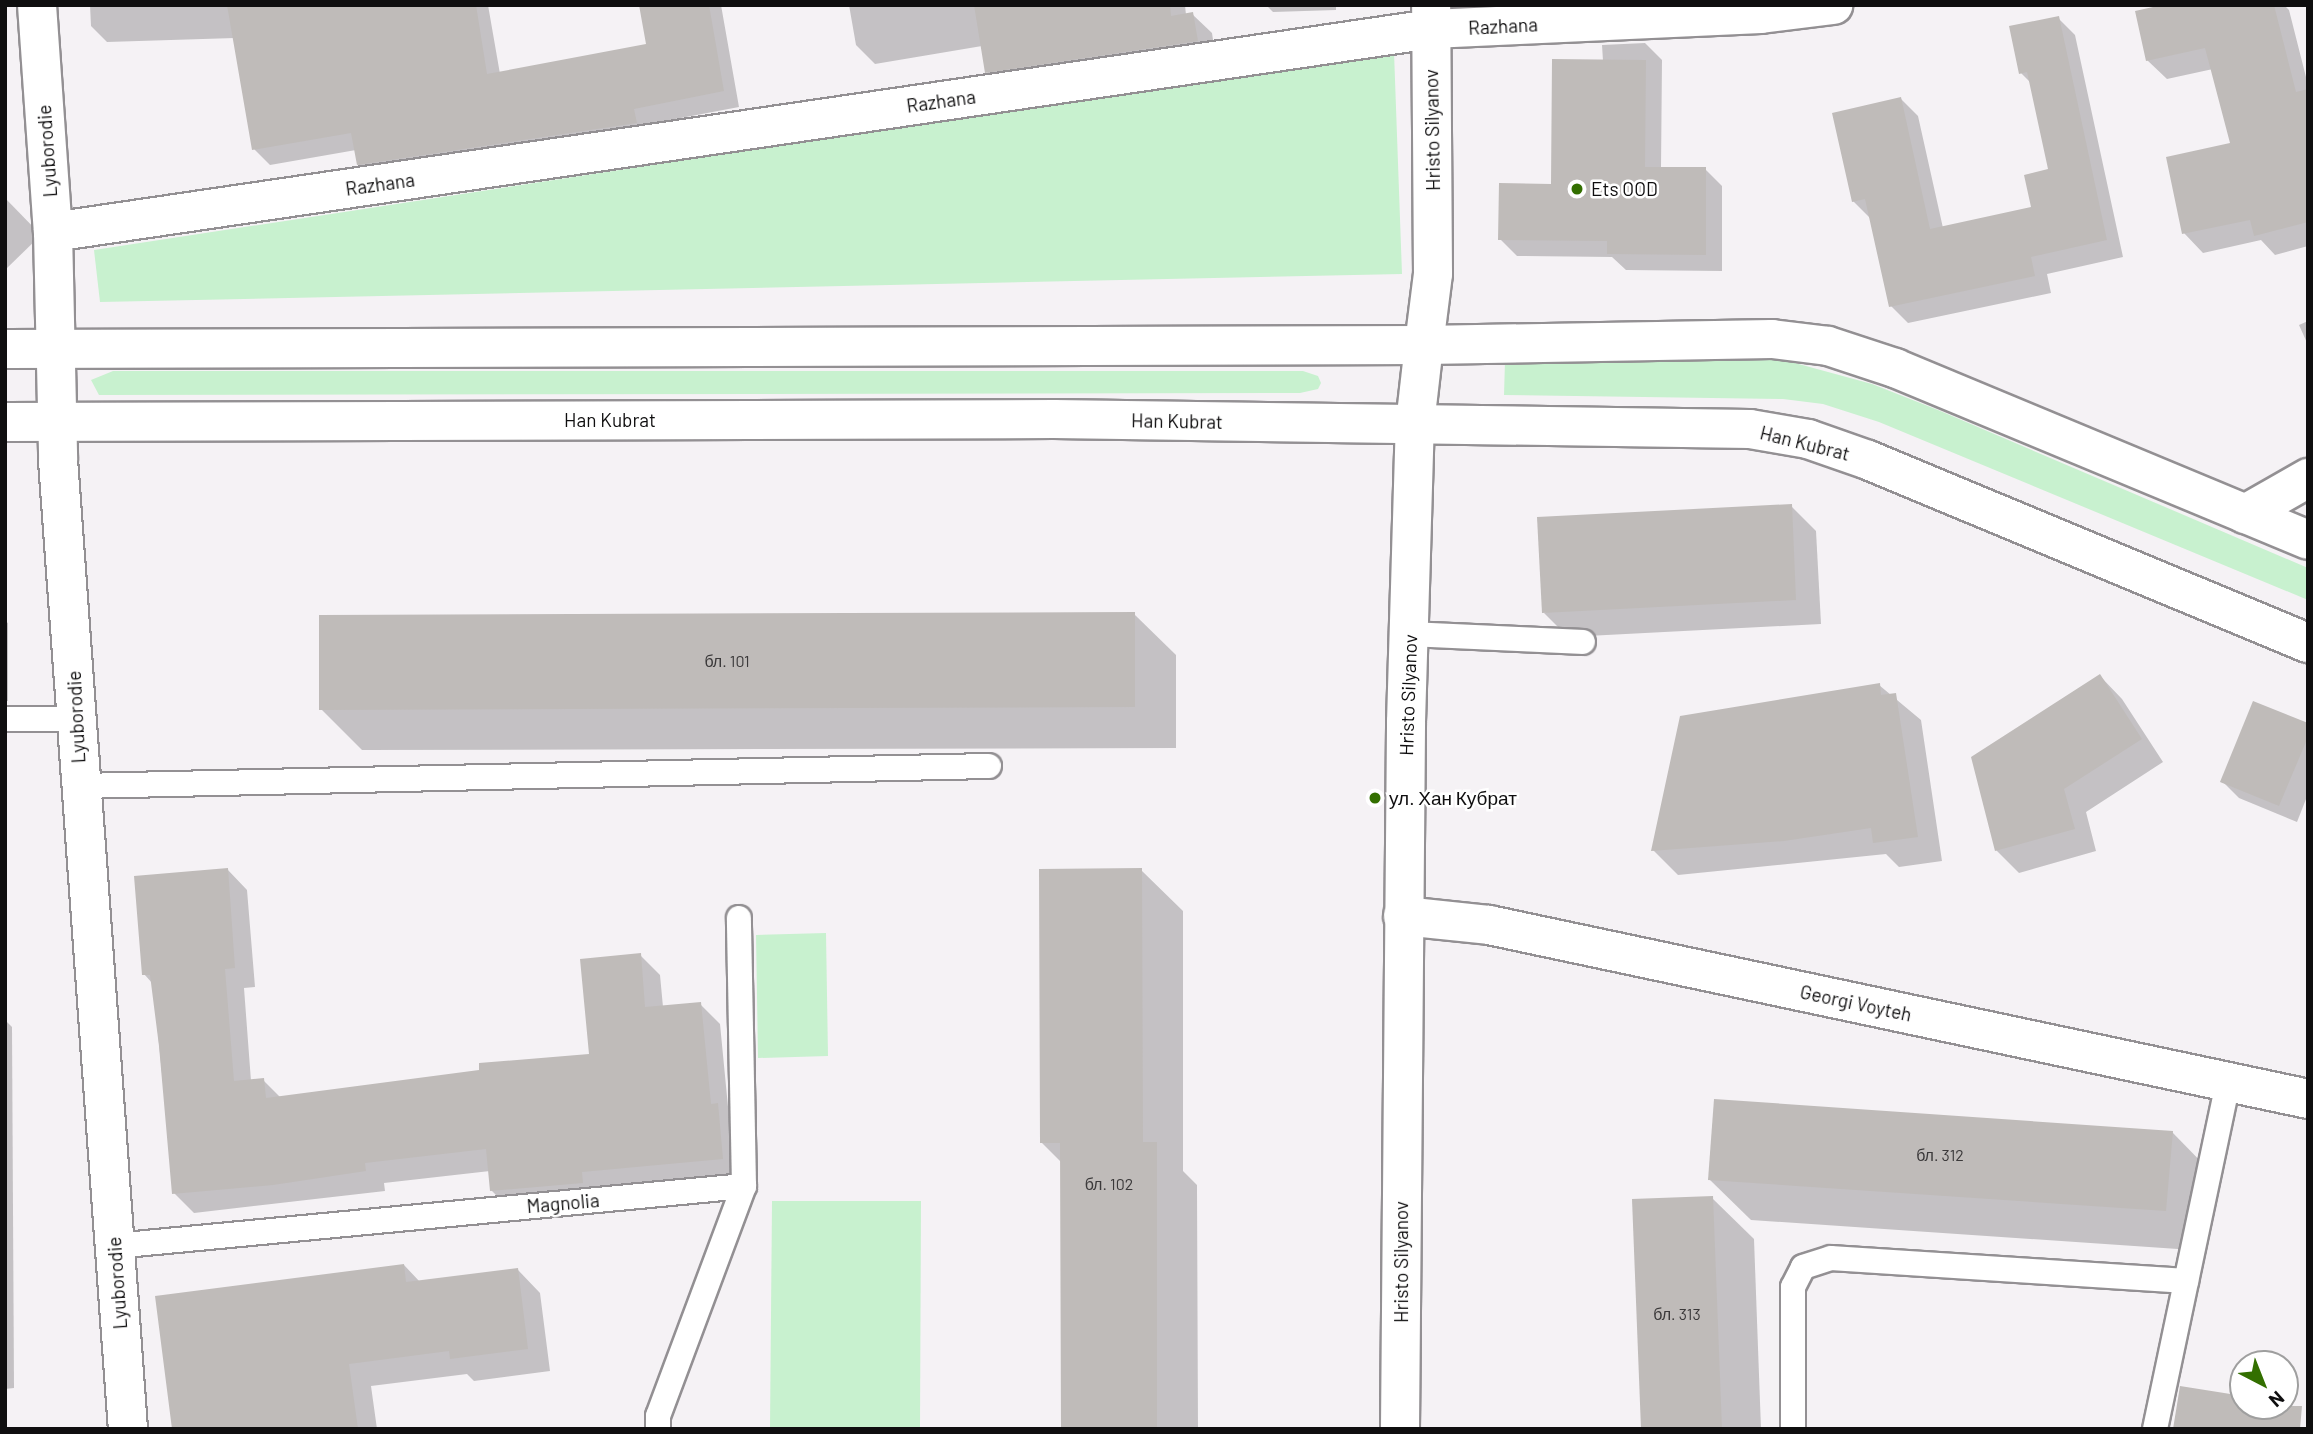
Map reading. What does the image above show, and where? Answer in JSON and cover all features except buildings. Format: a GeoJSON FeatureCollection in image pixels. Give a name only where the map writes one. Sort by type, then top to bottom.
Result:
{"type":"FeatureCollection","features":[{"type":"Feature","properties":{"kind":"street","name":"Lyuborodie"},"geometry":{"type":"LineString","coordinates":[[37,5],[52,232],[57,348],[56,422],[128,1429]]}},
{"type":"Feature","properties":{"kind":"street","name":"Razhana"},"geometry":{"type":"LineString","coordinates":[[52,232],[1431,17],[1761,14],[1833,5]]}},
{"type":"Feature","properties":{"kind":"street","name":"Hristo Silyanov"},"geometry":{"type":"LineString","coordinates":[[1400,1429],[1403,916],[1415,425],[1433,274],[1431,17]]}},
{"type":"Feature","properties":{"kind":"street"},"geometry":{"type":"LineString","coordinates":[[5,349],[1424,345],[1772,339],[1828,346],[1895,368],[2308,540]]}},
{"type":"Feature","properties":{"kind":"street","name":"Han Kubrat"},"geometry":{"type":"LineString","coordinates":[[5,422],[1054,419],[1750,429],[1808,439],[1868,460],[2308,643]]}},
{"type":"Feature","properties":{"kind":"street"},"geometry":{"type":"LineString","coordinates":[[2245,514],[2308,478]]}},
{"type":"Feature","properties":{"kind":"street","name":"Georgi Voyteh"},"geometry":{"type":"LineString","coordinates":[[1403,916],[1489,925],[2308,1099]]}},
{"type":"Feature","properties":{"kind":"lane"},"geometry":{"type":"LineString","coordinates":[[1410,634],[1583,642]]}},
{"type":"Feature","properties":{"kind":"lane"},"geometry":{"type":"LineString","coordinates":[[5,719],[77,719]]}},
{"type":"Feature","properties":{"kind":"lane"},"geometry":{"type":"LineString","coordinates":[[80,786],[989,766]]}},
{"type":"Feature","properties":{"kind":"lane"},"geometry":{"type":"LineString","coordinates":[[658,1429],[657,1416],[744,1186],[739,918]]}},
{"type":"Feature","properties":{"kind":"lane"},"geometry":{"type":"LineString","coordinates":[[2155,1429],[2228,1083]]}},
{"type":"Feature","properties":{"kind":"lane","name":"Magnolia"},"geometry":{"type":"LineString","coordinates":[[114,1246],[744,1186]]}},
{"type":"Feature","properties":{"kind":"lane"},"geometry":{"type":"LineString","coordinates":[[1793,1429],[1793,1287],[1803,1267],[1831,1258],[2186,1281]]}},
{"type":"Feature","properties":{"kind":"green space"},"geometry":{"type":"Polygon","coordinates":[[[1394,52],[1402,274],[100,302],[94,250],[1394,52]]]}},
{"type":"Feature","properties":{"kind":"green space"},"geometry":{"type":"Polygon","coordinates":[[[1784,360],[1872,384],[1938,410],[2308,568],[2308,600],[1879,422],[1823,404],[1783,399],[1504,395],[1505,361],[1784,360]]]}},
{"type":"Feature","properties":{"kind":"green space"},"geometry":{"type":"Polygon","coordinates":[[[113,371],[1303,371],[1318,376],[1321,383],[1318,389],[1300,393],[99,395],[91,380],[113,371]]]}},
{"type":"Feature","properties":{"kind":"green space"},"geometry":{"type":"Polygon","coordinates":[[[826,933],[828,1056],[758,1058],[756,935],[826,933]]]}},
{"type":"Feature","properties":{"kind":"green space"},"geometry":{"type":"Polygon","coordinates":[[[772,1201],[921,1201],[920,1429],[770,1429],[772,1201]]]}},
{"type":"Feature","properties":{"kind":"place","name":"Ets OOD"},"geometry":{"type":"Point","coordinates":[1577,189]}},
{"type":"Feature","properties":{"kind":"place","name":"ул. Хан Кубрат"},"geometry":{"type":"Point","coordinates":[1375,798]}}]}
